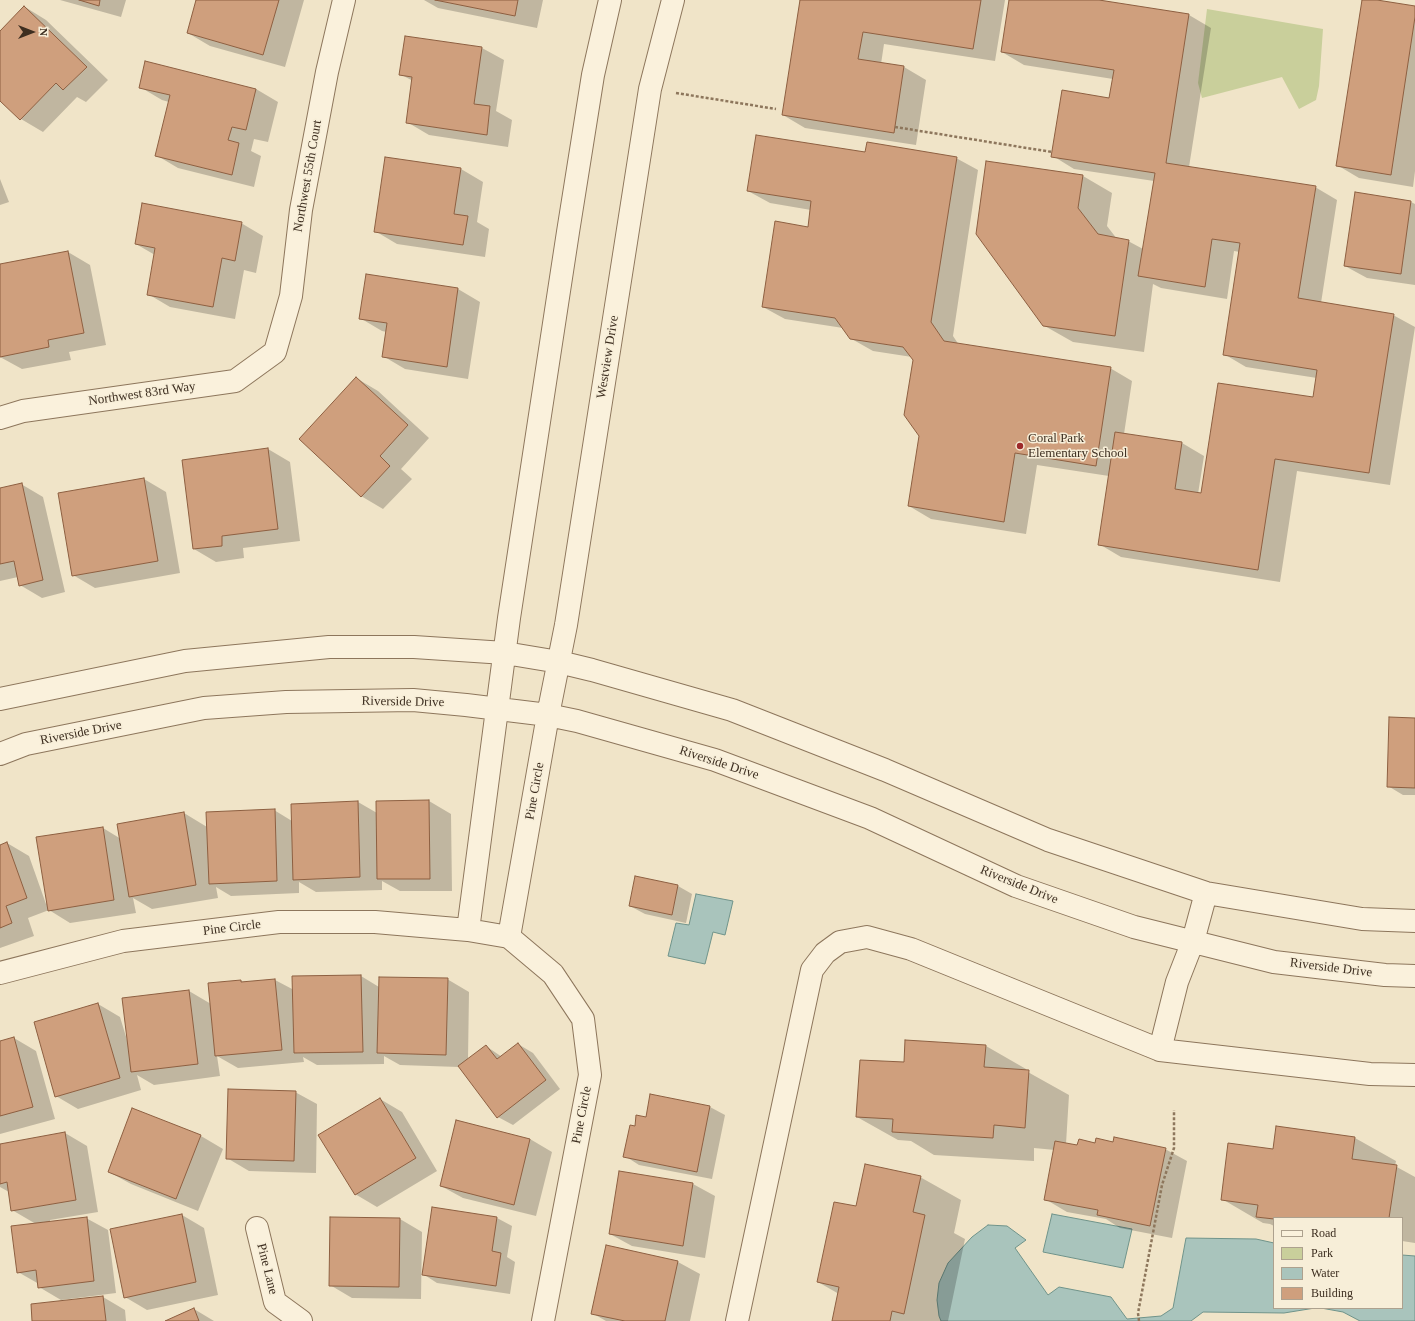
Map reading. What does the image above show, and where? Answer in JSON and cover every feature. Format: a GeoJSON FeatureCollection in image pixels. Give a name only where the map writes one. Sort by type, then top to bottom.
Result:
{"type":"FeatureCollection","features":[{"type":"Feature","properties":{"kind":"street","name":"Northwest 55th Court"},"geometry":{"type":"LineString","coordinates":[[275,352],[291,296],[301,210],[327,72],[344,0]]}},
{"type":"Feature","properties":{"kind":"street"},"geometry":{"type":"LineString","coordinates":[[468,930],[509,618],[593,75],[610,0]]}},
{"type":"Feature","properties":{"kind":"street","name":"Westview Drive"},"geometry":{"type":"LineString","coordinates":[[548,715],[566,625],[650,89],[673,0]]}},
{"type":"Feature","properties":{"kind":"street","name":"Northwest 83rd Way"},"geometry":{"type":"LineString","coordinates":[[0,418],[23,411],[234,381],[275,352]]}},
{"type":"Feature","properties":{"kind":"street"},"geometry":{"type":"LineString","coordinates":[[0,699],[185,661],[329,647],[414,647],[505,653],[559,662],[608,674],[732,710],[885,770],[1048,840],[1206,893],[1362,919],[1415,922]]}},
{"type":"Feature","properties":{"kind":"street","name":"Riverside Drive"},"geometry":{"type":"LineString","coordinates":[[0,754],[26,744],[204,708],[286,702],[413,700],[498,708],[548,715],[577,721],[715,760],[870,818],[1016,886],[1134,927],[1274,962],[1385,975],[1415,976]]}},
{"type":"Feature","properties":{"kind":"street","name":"Pine Circle"},"geometry":{"type":"LineString","coordinates":[[509,937],[548,715]]}},
{"type":"Feature","properties":{"kind":"street"},"geometry":{"type":"LineString","coordinates":[[1160,1050],[1177,982],[1193,941],[1206,893]]}},
{"type":"Feature","properties":{"kind":"street","name":"Pine Circle"},"geometry":{"type":"LineString","coordinates":[[0,972],[123,941],[279,922],[375,922],[468,930],[509,937],[553,974],[583,1019],[590,1075],[543,1321]]}},
{"type":"Feature","properties":{"kind":"street"},"geometry":{"type":"LineString","coordinates":[[737,1321],[812,970],[825,953],[840,942],[867,937],[911,949],[1160,1050],[1370,1074],[1415,1075]]}},
{"type":"Feature","properties":{"kind":"street","name":"Pine Lane"},"geometry":{"type":"LineString","coordinates":[[257,1228],[275,1302],[301,1321]]}},
{"type":"Feature","properties":{"kind":"path"},"geometry":{"type":"LineString","coordinates":[[650,89],[776,109]]}},
{"type":"Feature","properties":{"kind":"path"},"geometry":{"type":"LineString","coordinates":[[895,127],[1052,152]]}},
{"type":"Feature","properties":{"kind":"path"},"geometry":{"type":"LineString","coordinates":[[1139,1321],[1138,1313],[1162,1185],[1174,1148],[1174,1110]]}},
{"type":"Feature","properties":{"kind":"green space"},"geometry":{"type":"Polygon","coordinates":[[[1207,9],[1323,29],[1319,86],[1316,100],[1299,109],[1282,77],[1202,98],[1198,83],[1207,9]]]}},
{"type":"Feature","properties":{"kind":"water"},"geometry":{"type":"Polygon","coordinates":[[[696,894],[733,901],[725,935],[713,932],[705,964],[668,956],[676,923],[689,925],[696,894]]]}},
{"type":"Feature","properties":{"kind":"water"},"geometry":{"type":"Polygon","coordinates":[[[1052,1214],[1132,1229],[1123,1268],[1043,1252],[1052,1214]]]}},
{"type":"Feature","properties":{"kind":"water"},"geometry":{"type":"Polygon","coordinates":[[[988,1225],[1007,1226],[1026,1240],[1015,1248],[1048,1295],[1059,1287],[1111,1297],[1127,1319],[1161,1316],[1173,1308],[1186,1238],[1256,1239],[1273,1243],[1273,1309],[1309,1309],[1284,1313],[1203,1312],[1191,1321],[941,1321],[937,1300],[939,1283],[948,1263],[972,1237],[988,1225]]]}},
{"type":"Feature","properties":{"kind":"water"},"geometry":{"type":"Polygon","coordinates":[[[1403,1255],[1415,1256],[1415,1321],[1360,1321],[1343,1312],[1326,1309],[1403,1309],[1403,1255]]]}},
{"type":"Feature","properties":{"kind":"building"},"geometry":{"type":"Polygon","coordinates":[[[79,0],[100,0],[99,6],[79,0]]]}},
{"type":"Feature","properties":{"kind":"building"},"geometry":{"type":"Polygon","coordinates":[[[196,0],[279,0],[263,55],[187,33],[196,0]]]}},
{"type":"Feature","properties":{"kind":"building"},"geometry":{"type":"Polygon","coordinates":[[[435,0],[518,0],[515,16],[435,0]]]}},
{"type":"Feature","properties":{"kind":"building"},"geometry":{"type":"Polygon","coordinates":[[[800,0],[981,0],[973,49],[863,32],[858,59],[904,66],[894,133],[782,115],[800,0]]]}},
{"type":"Feature","properties":{"kind":"building"},"geometry":{"type":"Polygon","coordinates":[[[1009,0],[1099,0],[1189,14],[1166,163],[1316,186],[1298,298],[1394,314],[1369,473],[1275,459],[1258,570],[1098,545],[1115,432],[1182,442],[1175,489],[1201,493],[1218,383],[1313,397],[1317,370],[1223,355],[1240,243],[1212,239],[1205,287],[1138,276],[1155,173],[1051,157],[1062,90],[1109,98],[1114,70],[1001,52],[1009,0]]]}},
{"type":"Feature","properties":{"kind":"building"},"geometry":{"type":"Polygon","coordinates":[[[1362,0],[1377,0],[1415,6],[1415,17],[1391,175],[1336,166],[1362,0]]]}},
{"type":"Feature","properties":{"kind":"building"},"geometry":{"type":"Polygon","coordinates":[[[24,6],[87,67],[63,90],[56,83],[20,120],[0,101],[0,31],[24,6]]]}},
{"type":"Feature","properties":{"kind":"building"},"geometry":{"type":"Polygon","coordinates":[[[405,36],[482,47],[474,104],[490,106],[487,135],[406,123],[412,77],[399,75],[405,36]]]}},
{"type":"Feature","properties":{"kind":"building"},"geometry":{"type":"Polygon","coordinates":[[[145,61],[256,89],[246,130],[232,127],[228,140],[239,143],[232,175],[155,156],[170,95],[139,88],[145,61]]]}},
{"type":"Feature","properties":{"kind":"building"},"geometry":{"type":"Polygon","coordinates":[[[756,135],[865,152],[867,142],[957,157],[931,322],[944,341],[1111,367],[1096,466],[1015,453],[1004,522],[908,506],[919,436],[904,415],[913,360],[903,347],[850,339],[835,318],[762,307],[775,221],[808,227],[811,201],[747,191],[756,135]]]}},
{"type":"Feature","properties":{"kind":"building"},"geometry":{"type":"Polygon","coordinates":[[[385,157],[461,168],[454,214],[468,216],[463,245],[374,232],[385,157]]]}},
{"type":"Feature","properties":{"kind":"building"},"geometry":{"type":"Polygon","coordinates":[[[986,161],[1083,175],[1078,208],[1098,234],[1129,240],[1115,336],[1043,326],[976,234],[986,161]]]}},
{"type":"Feature","properties":{"kind":"building"},"geometry":{"type":"Polygon","coordinates":[[[1355,192],[1411,201],[1401,274],[1344,266],[1355,192]]]}},
{"type":"Feature","properties":{"kind":"building"},"geometry":{"type":"Polygon","coordinates":[[[142,203],[242,222],[235,261],[222,258],[213,307],[147,295],[155,248],[135,244],[142,203]]]}},
{"type":"Feature","properties":{"kind":"building"},"geometry":{"type":"Polygon","coordinates":[[[68,251],[84,333],[48,340],[49,347],[0,357],[0,264],[68,251]]]}},
{"type":"Feature","properties":{"kind":"building"},"geometry":{"type":"Polygon","coordinates":[[[366,274],[458,288],[447,367],[382,357],[387,323],[359,319],[366,274]]]}},
{"type":"Feature","properties":{"kind":"building"},"geometry":{"type":"Polygon","coordinates":[[[356,377],[408,425],[380,456],[390,466],[361,497],[299,439],[356,377]]]}},
{"type":"Feature","properties":{"kind":"building"},"geometry":{"type":"Polygon","coordinates":[[[268,448],[278,529],[222,536],[222,546],[193,549],[182,460],[268,448]]]}},
{"type":"Feature","properties":{"kind":"building"},"geometry":{"type":"Polygon","coordinates":[[[144,478],[158,561],[72,576],[58,493],[144,478]]]}},
{"type":"Feature","properties":{"kind":"building"},"geometry":{"type":"Polygon","coordinates":[[[22,483],[43,580],[19,586],[14,561],[0,564],[0,488],[22,483]]]}},
{"type":"Feature","properties":{"kind":"building"},"geometry":{"type":"Polygon","coordinates":[[[1389,717],[1415,718],[1415,788],[1387,787],[1389,717]]]}},
{"type":"Feature","properties":{"kind":"building"},"geometry":{"type":"Polygon","coordinates":[[[429,800],[430,879],[377,879],[376,801],[429,800]]]}},
{"type":"Feature","properties":{"kind":"building"},"geometry":{"type":"Polygon","coordinates":[[[358,801],[360,877],[293,880],[291,804],[358,801]]]}},
{"type":"Feature","properties":{"kind":"building"},"geometry":{"type":"Polygon","coordinates":[[[275,809],[277,881],[209,884],[206,812],[275,809]]]}},
{"type":"Feature","properties":{"kind":"building"},"geometry":{"type":"Polygon","coordinates":[[[184,812],[196,885],[129,897],[117,824],[184,812]]]}},
{"type":"Feature","properties":{"kind":"building"},"geometry":{"type":"Polygon","coordinates":[[[103,827],[114,900],[48,911],[36,837],[103,827]]]}},
{"type":"Feature","properties":{"kind":"building"},"geometry":{"type":"Polygon","coordinates":[[[7,842],[27,898],[6,906],[12,923],[0,928],[0,845],[7,842]]]}},
{"type":"Feature","properties":{"kind":"building"},"geometry":{"type":"Polygon","coordinates":[[[635,876],[678,885],[672,915],[629,906],[635,876]]]}},
{"type":"Feature","properties":{"kind":"building"},"geometry":{"type":"Polygon","coordinates":[[[361,975],[363,1052],[294,1053],[292,976],[361,975]]]}},
{"type":"Feature","properties":{"kind":"building"},"geometry":{"type":"Polygon","coordinates":[[[379,977],[448,978],[446,1055],[377,1053],[379,977]]]}},
{"type":"Feature","properties":{"kind":"building"},"geometry":{"type":"Polygon","coordinates":[[[275,979],[282,1050],[215,1056],[208,983],[275,979]]]}},
{"type":"Feature","properties":{"kind":"building"},"geometry":{"type":"Polygon","coordinates":[[[189,990],[198,1064],[131,1072],[122,998],[189,990]]]}},
{"type":"Feature","properties":{"kind":"building"},"geometry":{"type":"Polygon","coordinates":[[[98,1003],[120,1078],[55,1097],[34,1022],[98,1003]]]}},
{"type":"Feature","properties":{"kind":"building"},"geometry":{"type":"Polygon","coordinates":[[[14,1037],[33,1107],[0,1116],[0,1041],[14,1037]]]}},
{"type":"Feature","properties":{"kind":"building"},"geometry":{"type":"Polygon","coordinates":[[[905,1040],[986,1045],[984,1067],[1029,1070],[1025,1128],[994,1125],[993,1138],[892,1132],[893,1119],[856,1117],[860,1060],[904,1062],[905,1040]]]}},
{"type":"Feature","properties":{"kind":"building"},"geometry":{"type":"Polygon","coordinates":[[[518,1043],[546,1080],[497,1118],[458,1066],[486,1045],[497,1059],[518,1043]]]}},
{"type":"Feature","properties":{"kind":"building"},"geometry":{"type":"Polygon","coordinates":[[[228,1089],[296,1091],[294,1161],[226,1159],[228,1089]]]}},
{"type":"Feature","properties":{"kind":"building"},"geometry":{"type":"Polygon","coordinates":[[[650,1094],[710,1106],[697,1172],[623,1157],[630,1125],[635,1126],[636,1115],[646,1117],[650,1094]]]}},
{"type":"Feature","properties":{"kind":"building"},"geometry":{"type":"Polygon","coordinates":[[[380,1098],[416,1158],[355,1195],[318,1135],[380,1098]]]}},
{"type":"Feature","properties":{"kind":"building"},"geometry":{"type":"Polygon","coordinates":[[[132,1108],[201,1135],[176,1199],[108,1172],[132,1108]]]}},
{"type":"Feature","properties":{"kind":"building"},"geometry":{"type":"Polygon","coordinates":[[[456,1120],[530,1139],[514,1205],[440,1186],[456,1120]]]}},
{"type":"Feature","properties":{"kind":"building"},"geometry":{"type":"Polygon","coordinates":[[[1276,1126],[1355,1137],[1352,1159],[1397,1165],[1389,1217],[1273,1217],[1273,1219],[1256,1217],[1258,1205],[1221,1200],[1228,1143],[1273,1149],[1276,1126]]]}},
{"type":"Feature","properties":{"kind":"building"},"geometry":{"type":"Polygon","coordinates":[[[65,1132],[76,1200],[11,1211],[7,1182],[0,1184],[0,1144],[65,1132]]]}},
{"type":"Feature","properties":{"kind":"building"},"geometry":{"type":"Polygon","coordinates":[[[1114,1137],[1166,1148],[1150,1226],[1097,1215],[1098,1210],[1044,1200],[1055,1141],[1077,1145],[1079,1139],[1095,1143],[1096,1138],[1113,1142],[1114,1137]]]}},
{"type":"Feature","properties":{"kind":"building"},"geometry":{"type":"Polygon","coordinates":[[[865,1164],[921,1176],[913,1212],[925,1215],[904,1314],[892,1311],[890,1321],[832,1321],[839,1287],[817,1282],[834,1202],[856,1206],[865,1164]]]}},
{"type":"Feature","properties":{"kind":"building"},"geometry":{"type":"Polygon","coordinates":[[[619,1171],[693,1183],[683,1246],[609,1234],[619,1171]]]}},
{"type":"Feature","properties":{"kind":"building"},"geometry":{"type":"Polygon","coordinates":[[[432,1207],[497,1217],[492,1251],[501,1253],[496,1286],[422,1275],[432,1207]]]}},
{"type":"Feature","properties":{"kind":"building"},"geometry":{"type":"Polygon","coordinates":[[[182,1214],[196,1282],[124,1298],[110,1229],[182,1214]]]}},
{"type":"Feature","properties":{"kind":"building"},"geometry":{"type":"Polygon","coordinates":[[[87,1217],[94,1281],[38,1288],[36,1270],[17,1273],[11,1226],[87,1217]]]}},
{"type":"Feature","properties":{"kind":"building"},"geometry":{"type":"Polygon","coordinates":[[[330,1217],[400,1218],[399,1287],[329,1286],[330,1217]]]}},
{"type":"Feature","properties":{"kind":"building"},"geometry":{"type":"Polygon","coordinates":[[[606,1245],[678,1261],[665,1321],[625,1321],[591,1314],[606,1245]]]}},
{"type":"Feature","properties":{"kind":"building"},"geometry":{"type":"Polygon","coordinates":[[[103,1296],[106,1321],[32,1321],[31,1304],[103,1296]]]}},
{"type":"Feature","properties":{"kind":"building"},"geometry":{"type":"Polygon","coordinates":[[[194,1308],[199,1321],[165,1321],[194,1308]]]}},
{"type":"Feature","properties":{"kind":"place","name":"Coral Park Elementary School"},"geometry":{"type":"Point","coordinates":[1020,446]}}]}
